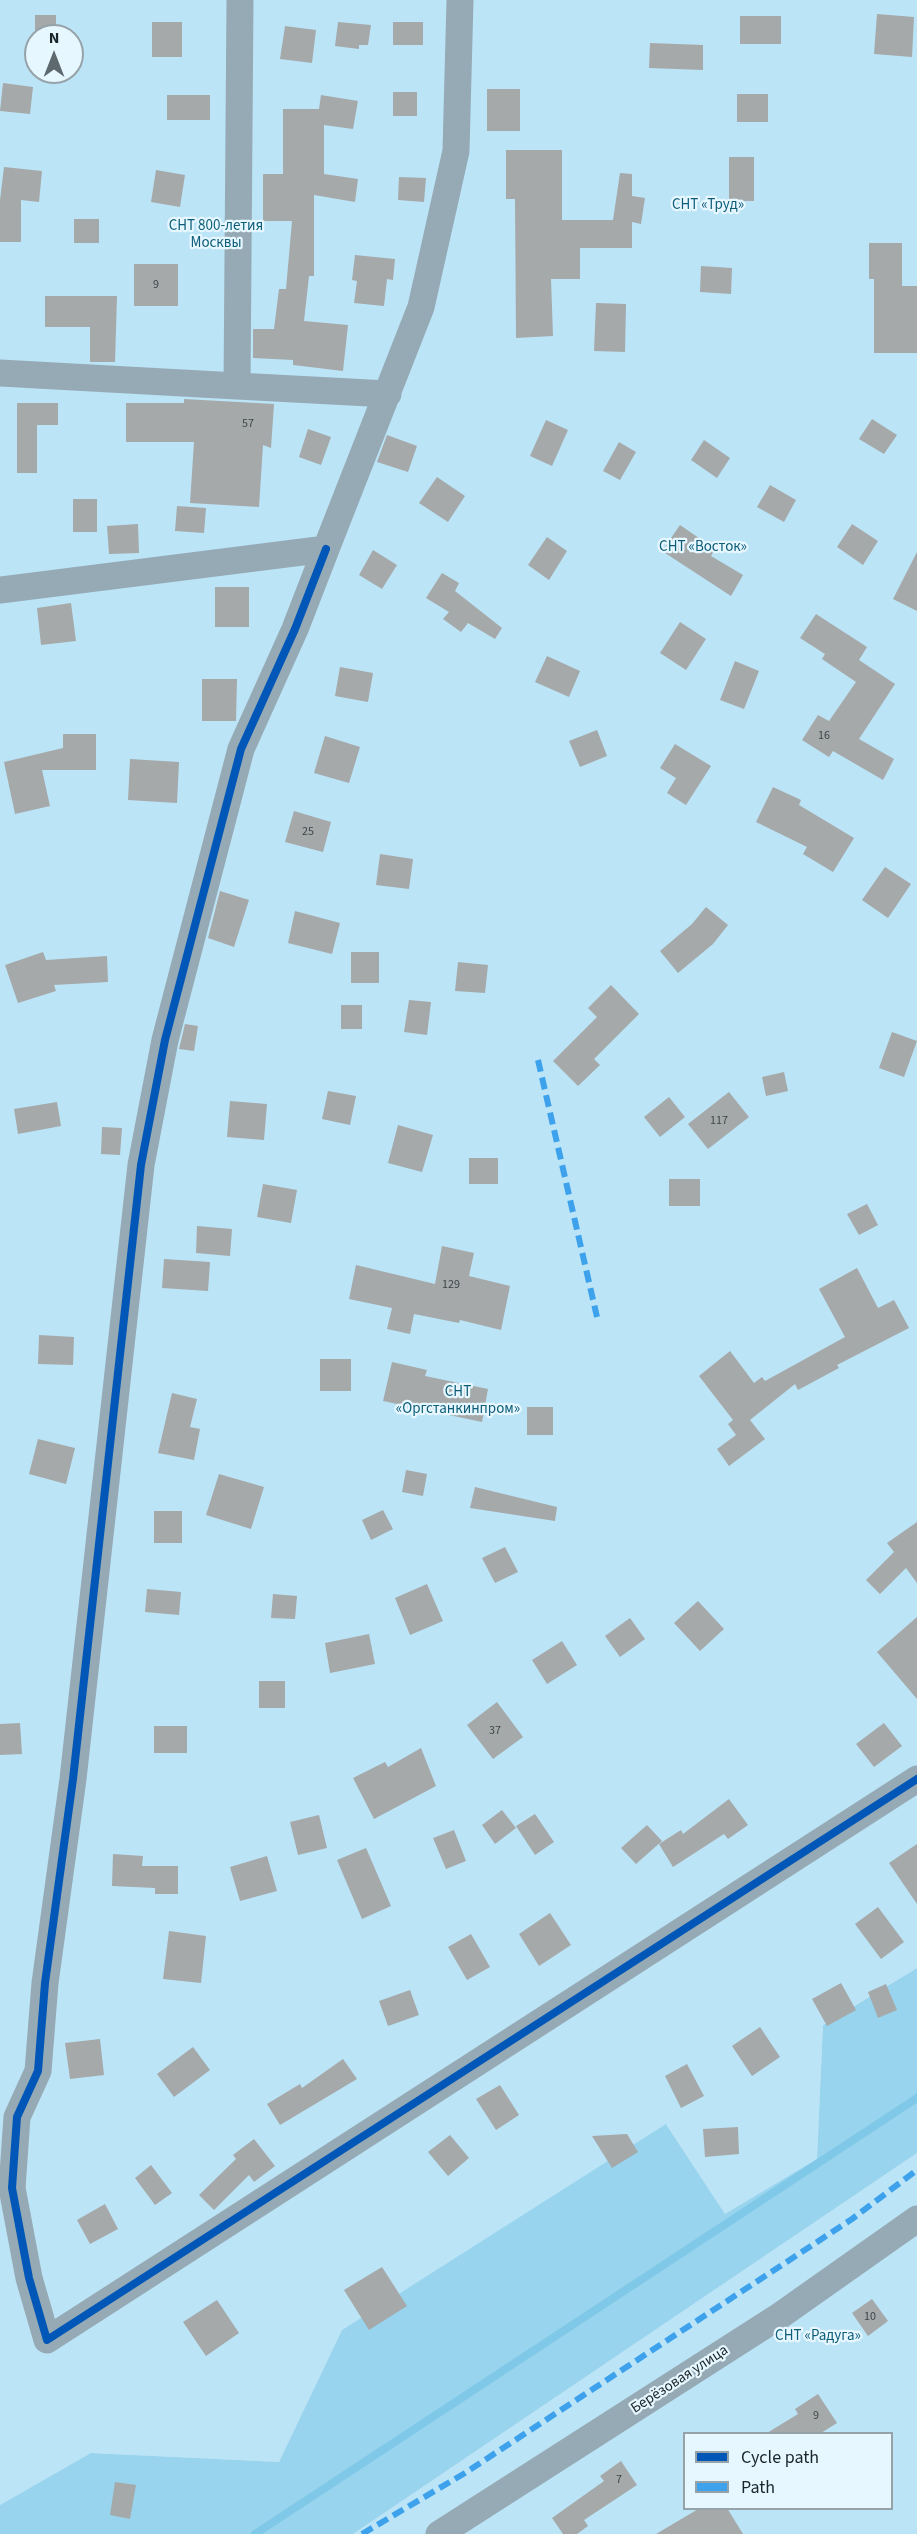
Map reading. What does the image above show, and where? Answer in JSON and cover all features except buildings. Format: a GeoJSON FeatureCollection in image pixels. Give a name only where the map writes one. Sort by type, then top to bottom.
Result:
{"type":"FeatureCollection","features":[{"type":"Feature","properties":{"kind":"street"},"geometry":{"type":"LineString","coordinates":[[237,386],[240,0]]}},
{"type":"Feature","properties":{"kind":"street"},"geometry":{"type":"LineString","coordinates":[[460,0],[456,151],[421,307],[295,629],[241,749],[165,1040],[141,1165],[73,1779],[45,1983],[38,2071],[17,2117],[12,2188],[29,2278],[47,2340],[917,1779]]}},
{"type":"Feature","properties":{"kind":"street"},"geometry":{"type":"LineString","coordinates":[[0,373],[388,394]]}},
{"type":"Feature","properties":{"kind":"street"},"geometry":{"type":"LineString","coordinates":[[0,590],[326,549]]}},
{"type":"Feature","properties":{"kind":"street","name":"Берёзовая улица"},"geometry":{"type":"LineString","coordinates":[[439,2534],[781,2315],[917,2219]]}},
{"type":"Feature","properties":{"kind":"green space","name":"СНТ «Оргстанкинпром»"},"geometry":{"type":"Polygon","coordinates":[[[0,0],[917,0],[917,1968],[823,2024],[817,2160],[725,2214],[667,2125],[342,2330],[279,2462],[92,2453],[0,2505],[0,0]]]}},
{"type":"Feature","properties":{"kind":"green space","name":"СНТ «Радуга»"},"geometry":{"type":"Polygon","coordinates":[[[917,2153],[917,2534],[353,2534],[917,2153]]]}},
{"type":"Feature","properties":{"kind":"shaded area"},"geometry":{"type":"Polygon","coordinates":[[[917,1968],[917,2153],[353,2534],[0,2534],[0,2505],[91,2453],[279,2462],[342,2330],[666,2124],[725,2214],[817,2159],[823,2025],[917,1968]]]}},
{"type":"Feature","properties":{"kind":"waterway"},"geometry":{"type":"LineString","coordinates":[[255,2534],[917,2098]]}},
{"type":"Feature","properties":{"kind":"marked path"},"geometry":{"type":"LineString","coordinates":[[538,1060],[597,1317]]}},
{"type":"Feature","properties":{"kind":"marked path"},"geometry":{"type":"LineString","coordinates":[[362,2534],[465,2473],[852,2219],[917,2170]]}},
{"type":"Feature","properties":{"kind":"cycle path"},"geometry":{"type":"LineString","coordinates":[[326,549],[295,629],[241,749],[165,1040],[141,1165],[73,1779],[45,1983],[38,2071],[17,2117],[12,2188],[29,2278],[47,2340],[917,1779]]}},
{"type":"Feature","properties":{"kind":"park label","name":"СНТ «Труд»"},"geometry":{"type":"Point","coordinates":[708,206]}},
{"type":"Feature","properties":{"kind":"park label","name":"СНТ 800-летия Москвы"},"geometry":{"type":"Point","coordinates":[216,236]}},
{"type":"Feature","properties":{"kind":"park label","name":"СНТ «Восток»"},"geometry":{"type":"Point","coordinates":[703,548]}}]}
